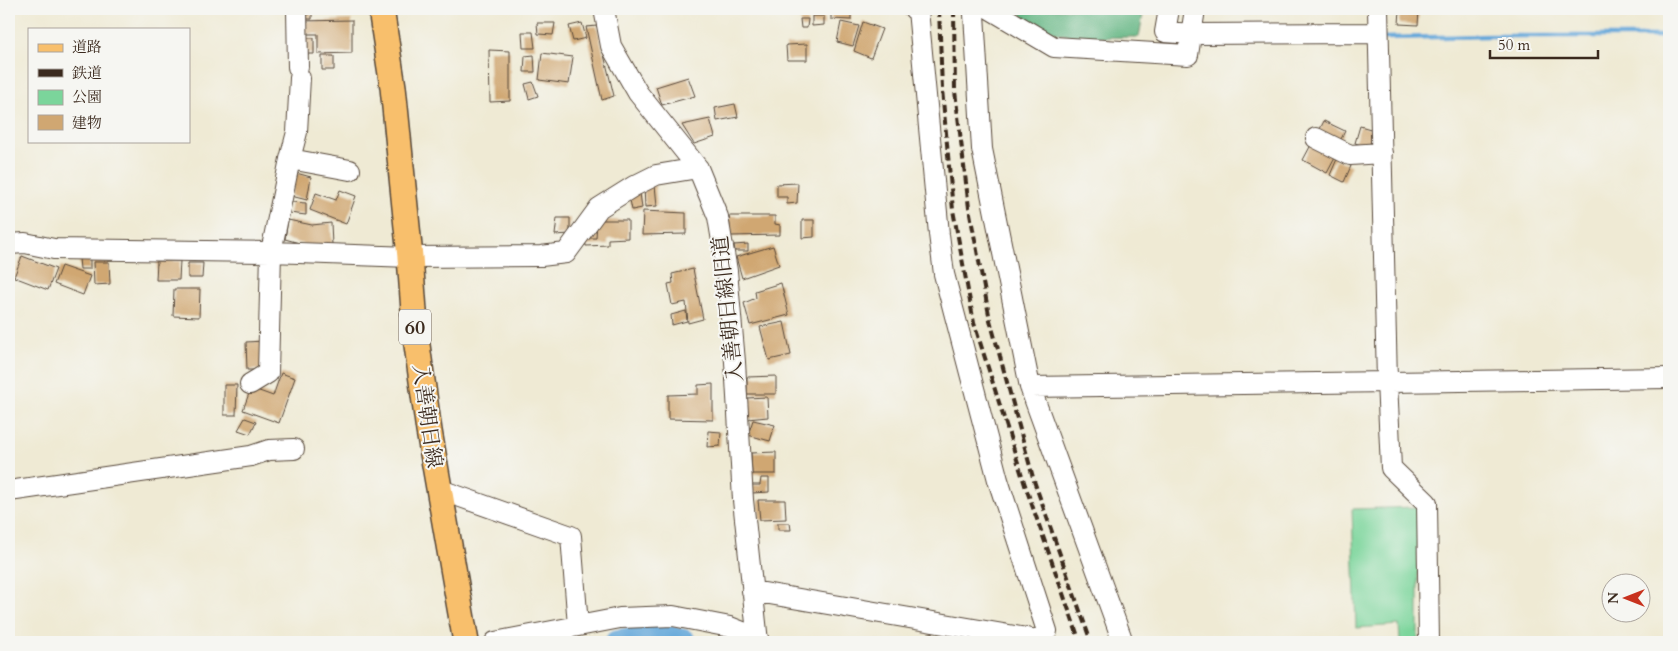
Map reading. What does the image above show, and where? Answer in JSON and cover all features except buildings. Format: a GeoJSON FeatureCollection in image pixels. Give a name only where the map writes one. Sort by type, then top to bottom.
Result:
{"type":"FeatureCollection","features":[{"type":"Feature","properties":{"kind":"main road","name":"入善朝日線"},"geometry":{"type":"LineString","coordinates":[[381,9],[393,87],[416,338],[438,489],[466,642]]}},
{"type":"Feature","properties":{"kind":"street"},"geometry":{"type":"LineString","coordinates":[[250,384],[268,373],[271,252],[297,132],[299,73],[297,9]]}},
{"type":"Feature","properties":{"kind":"street","name":"入善朝日線旧道"},"geometry":{"type":"LineString","coordinates":[[604,9],[611,46],[638,93],[698,168],[718,217],[728,271],[743,500],[758,640]]}},
{"type":"Feature","properties":{"kind":"street"},"geometry":{"type":"LineString","coordinates":[[752,591],[1038,640],[1047,631],[998,480],[944,274],[918,10],[914,9]]}},
{"type":"Feature","properties":{"kind":"street"},"geometry":{"type":"LineString","coordinates":[[978,9],[974,14],[982,149],[1030,387],[1123,642]]}},
{"type":"Feature","properties":{"kind":"street"},"geometry":{"type":"LineString","coordinates":[[990,9],[1054,47],[1188,55],[1195,9]]}},
{"type":"Feature","properties":{"kind":"street"},"geometry":{"type":"LineString","coordinates":[[1169,9],[1165,32],[1192,34],[1378,33]]}},
{"type":"Feature","properties":{"kind":"street"},"geometry":{"type":"LineString","coordinates":[[1378,9],[1386,381],[1391,468],[1427,503],[1428,642]]}},
{"type":"Feature","properties":{"kind":"street"},"geometry":{"type":"LineString","coordinates":[[1316,138],[1350,155],[1382,153]]}},
{"type":"Feature","properties":{"kind":"street"},"geometry":{"type":"LineString","coordinates":[[290,159],[350,170]]}},
{"type":"Feature","properties":{"kind":"street"},"geometry":{"type":"LineString","coordinates":[[9,244],[25,243],[54,248],[410,257],[541,256],[566,252],[599,208],[634,186],[656,176],[698,168]]}},
{"type":"Feature","properties":{"kind":"street"},"geometry":{"type":"LineString","coordinates":[[1030,387],[1669,378]]}},
{"type":"Feature","properties":{"kind":"street"},"geometry":{"type":"LineString","coordinates":[[9,491],[251,456],[269,450],[294,449]]}},
{"type":"Feature","properties":{"kind":"street"},"geometry":{"type":"LineString","coordinates":[[438,489],[571,536],[578,626]]}},
{"type":"Feature","properties":{"kind":"street"},"geometry":{"type":"LineString","coordinates":[[495,642],[620,618],[673,616],[730,627],[758,640]]}},
{"type":"Feature","properties":{"kind":"green space"},"geometry":{"type":"Polygon","coordinates":[[[1015,9],[1144,9],[1139,37],[1106,38],[1058,33],[1043,28],[1015,9]]]}},
{"type":"Feature","properties":{"kind":"green space"},"geometry":{"type":"Polygon","coordinates":[[[1418,507],[1418,642],[1400,642],[1399,625],[1356,628],[1352,509],[1418,507]]]}},
{"type":"Feature","properties":{"kind":"waterway"},"geometry":{"type":"LineString","coordinates":[[1383,38],[1669,36]]}},
{"type":"Feature","properties":{"kind":"waterway"},"geometry":{"type":"LineString","coordinates":[[1196,45],[1226,44]]}},
{"type":"Feature","properties":{"kind":"waterway"},"geometry":{"type":"LineString","coordinates":[[618,642],[657,636],[683,642]]}},
{"type":"Feature","properties":{"kind":"railway"},"geometry":{"type":"LineString","coordinates":[[939,9],[942,89],[953,210],[974,323],[1025,485],[1080,642]]}},
{"type":"Feature","properties":{"kind":"railway"},"geometry":{"type":"LineString","coordinates":[[954,9],[955,91],[969,208],[990,320],[1034,481],[1091,642]]}}]}
